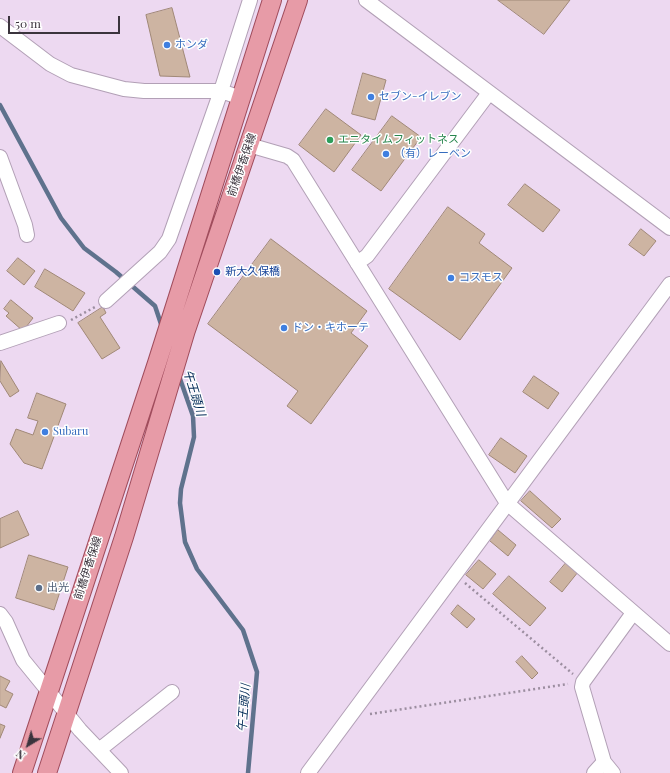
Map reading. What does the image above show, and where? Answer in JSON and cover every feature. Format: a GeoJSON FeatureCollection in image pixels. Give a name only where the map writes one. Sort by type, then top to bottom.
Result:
{"type":"FeatureCollection","features":[{"type":"Feature","properties":{"kind":"main road","name":"前橋伊香保線"},"geometry":{"type":"LineString","coordinates":[[22,773],[48,689],[157,363],[272,0]]}},
{"type":"Feature","properties":{"kind":"main road","name":"前橋伊香保線"},"geometry":{"type":"LineString","coordinates":[[67,712],[124,537],[186,330],[298,0]]}},
{"type":"Feature","properties":{"kind":"main road"},"geometry":{"type":"LineString","coordinates":[[47,773],[67,712]]}},
{"type":"Feature","properties":{"kind":"street"},"geometry":{"type":"LineString","coordinates":[[106,300],[160,252],[169,239],[221,91],[250,0]]}},
{"type":"Feature","properties":{"kind":"street"},"geometry":{"type":"LineString","coordinates":[[366,0],[670,228]]}},
{"type":"Feature","properties":{"kind":"street"},"geometry":{"type":"LineString","coordinates":[[0,26],[50,64],[71,75],[124,89],[144,91],[221,91],[241,98]]}},
{"type":"Feature","properties":{"kind":"street"},"geometry":{"type":"LineString","coordinates":[[357,263],[367,256],[490,93]]}},
{"type":"Feature","properties":{"kind":"street"},"geometry":{"type":"LineString","coordinates":[[249,145],[287,156],[293,160],[507,503],[670,644]]}},
{"type":"Feature","properties":{"kind":"street"},"geometry":{"type":"LineString","coordinates":[[0,157],[25,225],[26,235]]}},
{"type":"Feature","properties":{"kind":"street"},"geometry":{"type":"LineString","coordinates":[[308,773],[670,284]]}},
{"type":"Feature","properties":{"kind":"street"},"geometry":{"type":"LineString","coordinates":[[0,344],[59,323]]}},
{"type":"Feature","properties":{"kind":"street"},"geometry":{"type":"LineString","coordinates":[[613,773],[604,762],[582,688],[583,682],[633,613]]}},
{"type":"Feature","properties":{"kind":"street"},"geometry":{"type":"LineString","coordinates":[[0,614],[6,638],[80,730],[121,773]]}},
{"type":"Feature","properties":{"kind":"street"},"geometry":{"type":"LineString","coordinates":[[99,750],[172,692]]}},
{"type":"Feature","properties":{"kind":"street"},"geometry":{"type":"LineString","coordinates":[[594,773],[604,762]]}},
{"type":"Feature","properties":{"kind":"path"},"geometry":{"type":"LineString","coordinates":[[59,323],[71,321],[106,300]]}},
{"type":"Feature","properties":{"kind":"path"},"geometry":{"type":"LineString","coordinates":[[454,574],[583,682]]}},
{"type":"Feature","properties":{"kind":"path"},"geometry":{"type":"LineString","coordinates":[[348,717],[583,682]]}},
{"type":"Feature","properties":{"kind":"building"},"geometry":{"type":"Polygon","coordinates":[[[498,0],[570,0],[544,34],[498,0]]]}},
{"type":"Feature","properties":{"kind":"building","name":"ホンダ"},"geometry":{"type":"Polygon","coordinates":[[[172,8],[190,77],[160,76],[146,15],[172,8]]]}},
{"type":"Feature","properties":{"kind":"building"},"geometry":{"type":"Polygon","coordinates":[[[363,73],[386,80],[375,120],[352,114],[363,73]]]}},
{"type":"Feature","properties":{"kind":"building","name":"エニタイムフィットネス"},"geometry":{"type":"Polygon","coordinates":[[[326,109],[361,135],[334,172],[299,145],[326,109]]]}},
{"type":"Feature","properties":{"kind":"building","name":"（有）レーベン"},"geometry":{"type":"Polygon","coordinates":[[[392,116],[421,137],[381,191],[352,170],[392,116]]]}},
{"type":"Feature","properties":{"kind":"building"},"geometry":{"type":"Polygon","coordinates":[[[525,184],[560,210],[543,232],[508,205],[525,184]]]}},
{"type":"Feature","properties":{"kind":"building","name":"コスモス"},"geometry":{"type":"Polygon","coordinates":[[[448,207],[485,234],[479,243],[512,268],[460,340],[389,289],[448,207]]]}},
{"type":"Feature","properties":{"kind":"building"},"geometry":{"type":"Polygon","coordinates":[[[641,229],[656,241],[644,256],[629,245],[641,229]]]}},
{"type":"Feature","properties":{"kind":"building","name":"ドン・キホーテ"},"geometry":{"type":"Polygon","coordinates":[[[271,239],[367,311],[351,333],[368,346],[311,424],[287,406],[298,391],[208,324],[271,239]]]}},
{"type":"Feature","properties":{"kind":"building"},"geometry":{"type":"Polygon","coordinates":[[[18,258],[35,271],[24,285],[7,271],[18,258]]]}},
{"type":"Feature","properties":{"kind":"building"},"geometry":{"type":"Polygon","coordinates":[[[45,269],[85,293],[73,311],[35,287],[45,269]]]}},
{"type":"Feature","properties":{"kind":"building"},"geometry":{"type":"Polygon","coordinates":[[[11,300],[33,318],[23,331],[6,316],[9,313],[4,309],[11,300]]]}},
{"type":"Feature","properties":{"kind":"building"},"geometry":{"type":"Polygon","coordinates":[[[103,307],[106,313],[100,317],[120,348],[102,359],[78,323],[103,307]]]}},
{"type":"Feature","properties":{"kind":"building"},"geometry":{"type":"Polygon","coordinates":[[[1,361],[19,391],[10,397],[0,381],[1,361]]]}},
{"type":"Feature","properties":{"kind":"building"},"geometry":{"type":"Polygon","coordinates":[[[534,376],[559,393],[548,409],[523,392],[534,376]]]}},
{"type":"Feature","properties":{"kind":"building","name":"Subaru"},"geometry":{"type":"Polygon","coordinates":[[[37,393],[66,404],[42,469],[24,463],[10,444],[16,429],[33,435],[38,421],[28,418],[37,393]]]}},
{"type":"Feature","properties":{"kind":"building"},"geometry":{"type":"Polygon","coordinates":[[[501,438],[527,456],[515,473],[489,455],[501,438]]]}},
{"type":"Feature","properties":{"kind":"building"},"geometry":{"type":"Polygon","coordinates":[[[530,491],[561,519],[552,528],[521,501],[530,491]]]}},
{"type":"Feature","properties":{"kind":"building"},"geometry":{"type":"Polygon","coordinates":[[[18,511],[29,535],[0,548],[0,519],[18,511]]]}},
{"type":"Feature","properties":{"kind":"building"},"geometry":{"type":"Polygon","coordinates":[[[498,530],[516,545],[508,556],[490,541],[498,530]]]}},
{"type":"Feature","properties":{"kind":"building"},"geometry":{"type":"Polygon","coordinates":[[[29,555],[68,567],[54,610],[16,598],[29,555]]]}},
{"type":"Feature","properties":{"kind":"building"},"geometry":{"type":"Polygon","coordinates":[[[479,560],[496,574],[483,589],[466,575],[479,560]]]}},
{"type":"Feature","properties":{"kind":"building"},"geometry":{"type":"Polygon","coordinates":[[[566,563],[578,572],[562,592],[550,582],[566,563]]]}},
{"type":"Feature","properties":{"kind":"building"},"geometry":{"type":"Polygon","coordinates":[[[509,576],[546,608],[530,626],[493,594],[509,576]]]}},
{"type":"Feature","properties":{"kind":"building"},"geometry":{"type":"Polygon","coordinates":[[[458,605],[475,619],[467,628],[451,614],[458,605]]]}},
{"type":"Feature","properties":{"kind":"building"},"geometry":{"type":"Polygon","coordinates":[[[522,656],[538,673],[532,679],[516,662],[522,656]]]}},
{"type":"Feature","properties":{"kind":"building"},"geometry":{"type":"Polygon","coordinates":[[[0,676],[10,681],[5,690],[13,694],[6,708],[0,705],[0,676]]]}},
{"type":"Feature","properties":{"kind":"building"},"geometry":{"type":"Polygon","coordinates":[[[0,724],[5,726],[0,738],[0,724]]]}},
{"type":"Feature","properties":{"kind":"waterway","name":"午王頭川"},"geometry":{"type":"LineString","coordinates":[[0,105],[61,218],[84,248],[116,272],[155,306],[162,327]]}},
{"type":"Feature","properties":{"kind":"waterway","name":"午王頭川"},"geometry":{"type":"LineString","coordinates":[[179,376],[193,416],[194,437],[181,489],[180,503],[185,542],[197,569],[243,630],[257,672],[248,773]]}},
{"type":"Feature","properties":{"kind":"place","name":"ホンダ"},"geometry":{"type":"Point","coordinates":[167,45]}},
{"type":"Feature","properties":{"kind":"place","name":"セブン-イレブン"},"geometry":{"type":"Point","coordinates":[371,97]}},
{"type":"Feature","properties":{"kind":"place","name":"エニタイムフィットネス"},"geometry":{"type":"Point","coordinates":[330,140]}},
{"type":"Feature","properties":{"kind":"place","name":"（有）レーベン"},"geometry":{"type":"Point","coordinates":[386,154]}},
{"type":"Feature","properties":{"kind":"place","name":"新大久保橋"},"geometry":{"type":"Point","coordinates":[217,272]}},
{"type":"Feature","properties":{"kind":"place","name":"コスモス"},"geometry":{"type":"Point","coordinates":[451,278]}},
{"type":"Feature","properties":{"kind":"place","name":"ドン・キホーテ"},"geometry":{"type":"Point","coordinates":[284,328]}},
{"type":"Feature","properties":{"kind":"place","name":"Subaru"},"geometry":{"type":"Point","coordinates":[45,432]}},
{"type":"Feature","properties":{"kind":"place","name":"出光"},"geometry":{"type":"Point","coordinates":[39,588]}}]}
